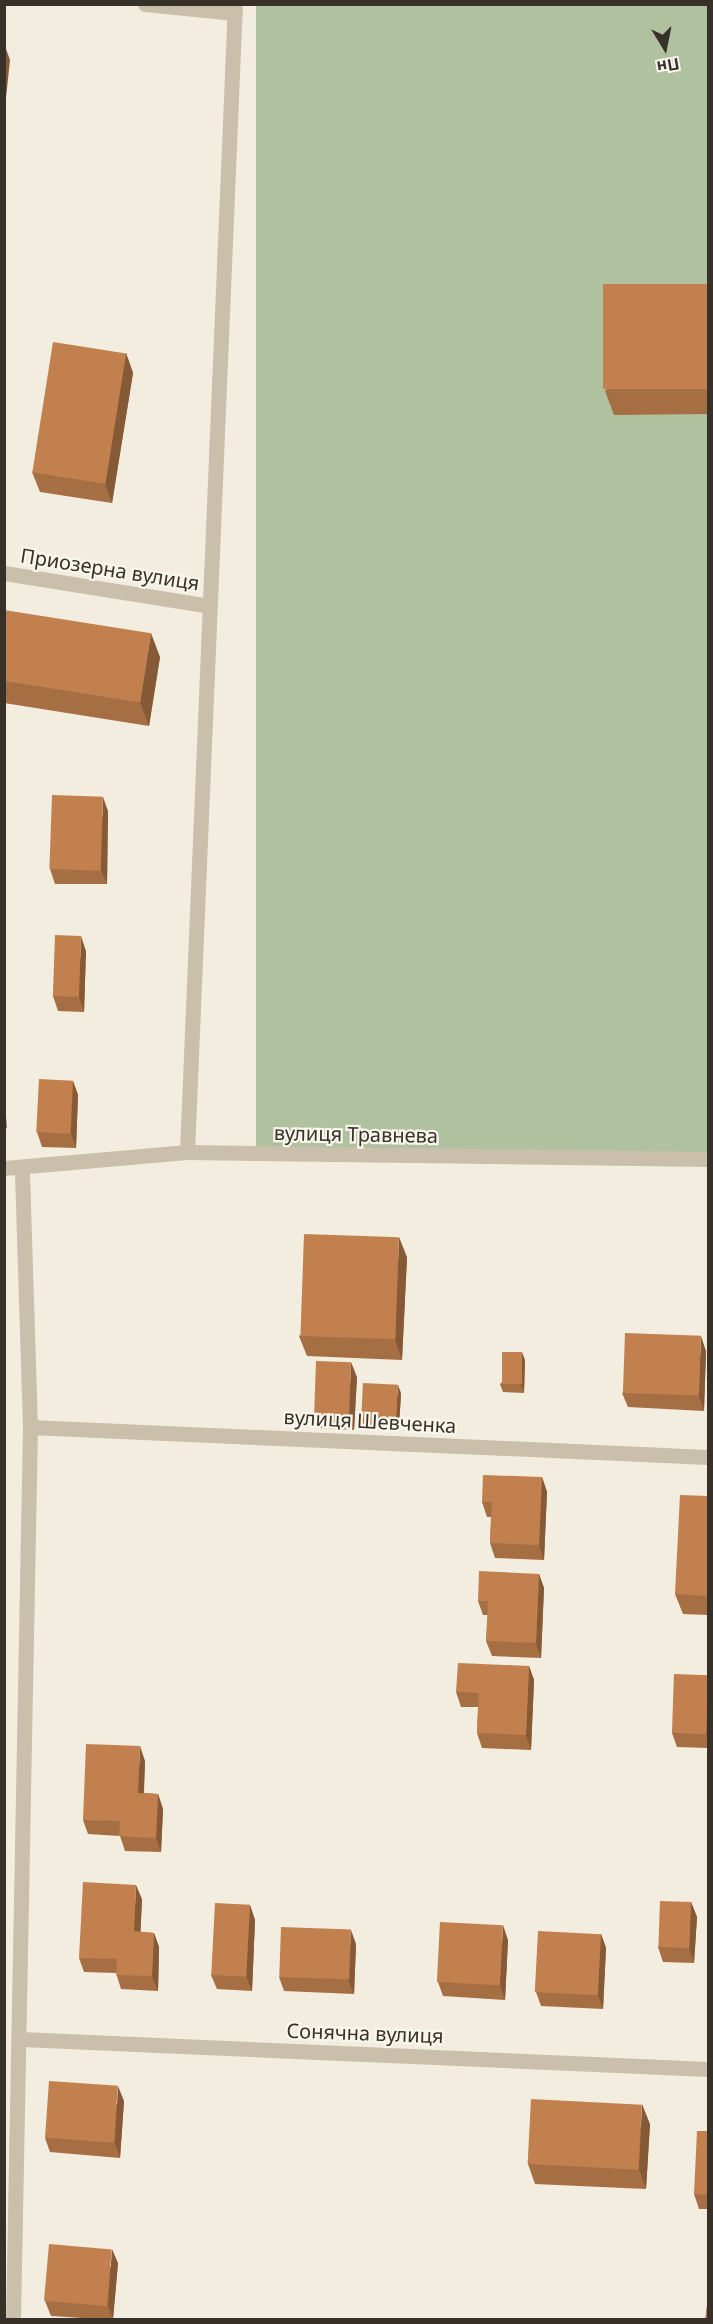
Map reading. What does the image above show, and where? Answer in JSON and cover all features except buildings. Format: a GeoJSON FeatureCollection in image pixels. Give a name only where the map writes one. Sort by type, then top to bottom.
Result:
{"type":"FeatureCollection","features":[{"type":"Feature","properties":{"kind":"street"},"geometry":{"type":"LineString","coordinates":[[145,4],[235,9],[187,1152]]}},
{"type":"Feature","properties":{"kind":"street","name":"Приозерна вулиця"},"geometry":{"type":"LineString","coordinates":[[4,573],[209,606]]}},
{"type":"Feature","properties":{"kind":"street","name":"вулиця Травнева"},"geometry":{"type":"LineString","coordinates":[[4,1168],[187,1152],[708,1159]]}},
{"type":"Feature","properties":{"kind":"street"},"geometry":{"type":"LineString","coordinates":[[13,2319],[21,2039],[30,1427],[22,1168]]}},
{"type":"Feature","properties":{"kind":"street","name":"вулиця Шевченка"},"geometry":{"type":"LineString","coordinates":[[30,1427],[708,1458]]}},
{"type":"Feature","properties":{"kind":"street","name":"Сонячна вулиця"},"geometry":{"type":"LineString","coordinates":[[21,2039],[708,2069]]}},
{"type":"Feature","properties":{"kind":"green space"},"geometry":{"type":"Polygon","coordinates":[[[256,5],[708,5],[708,1154],[256,1154],[256,5]]]}}]}
